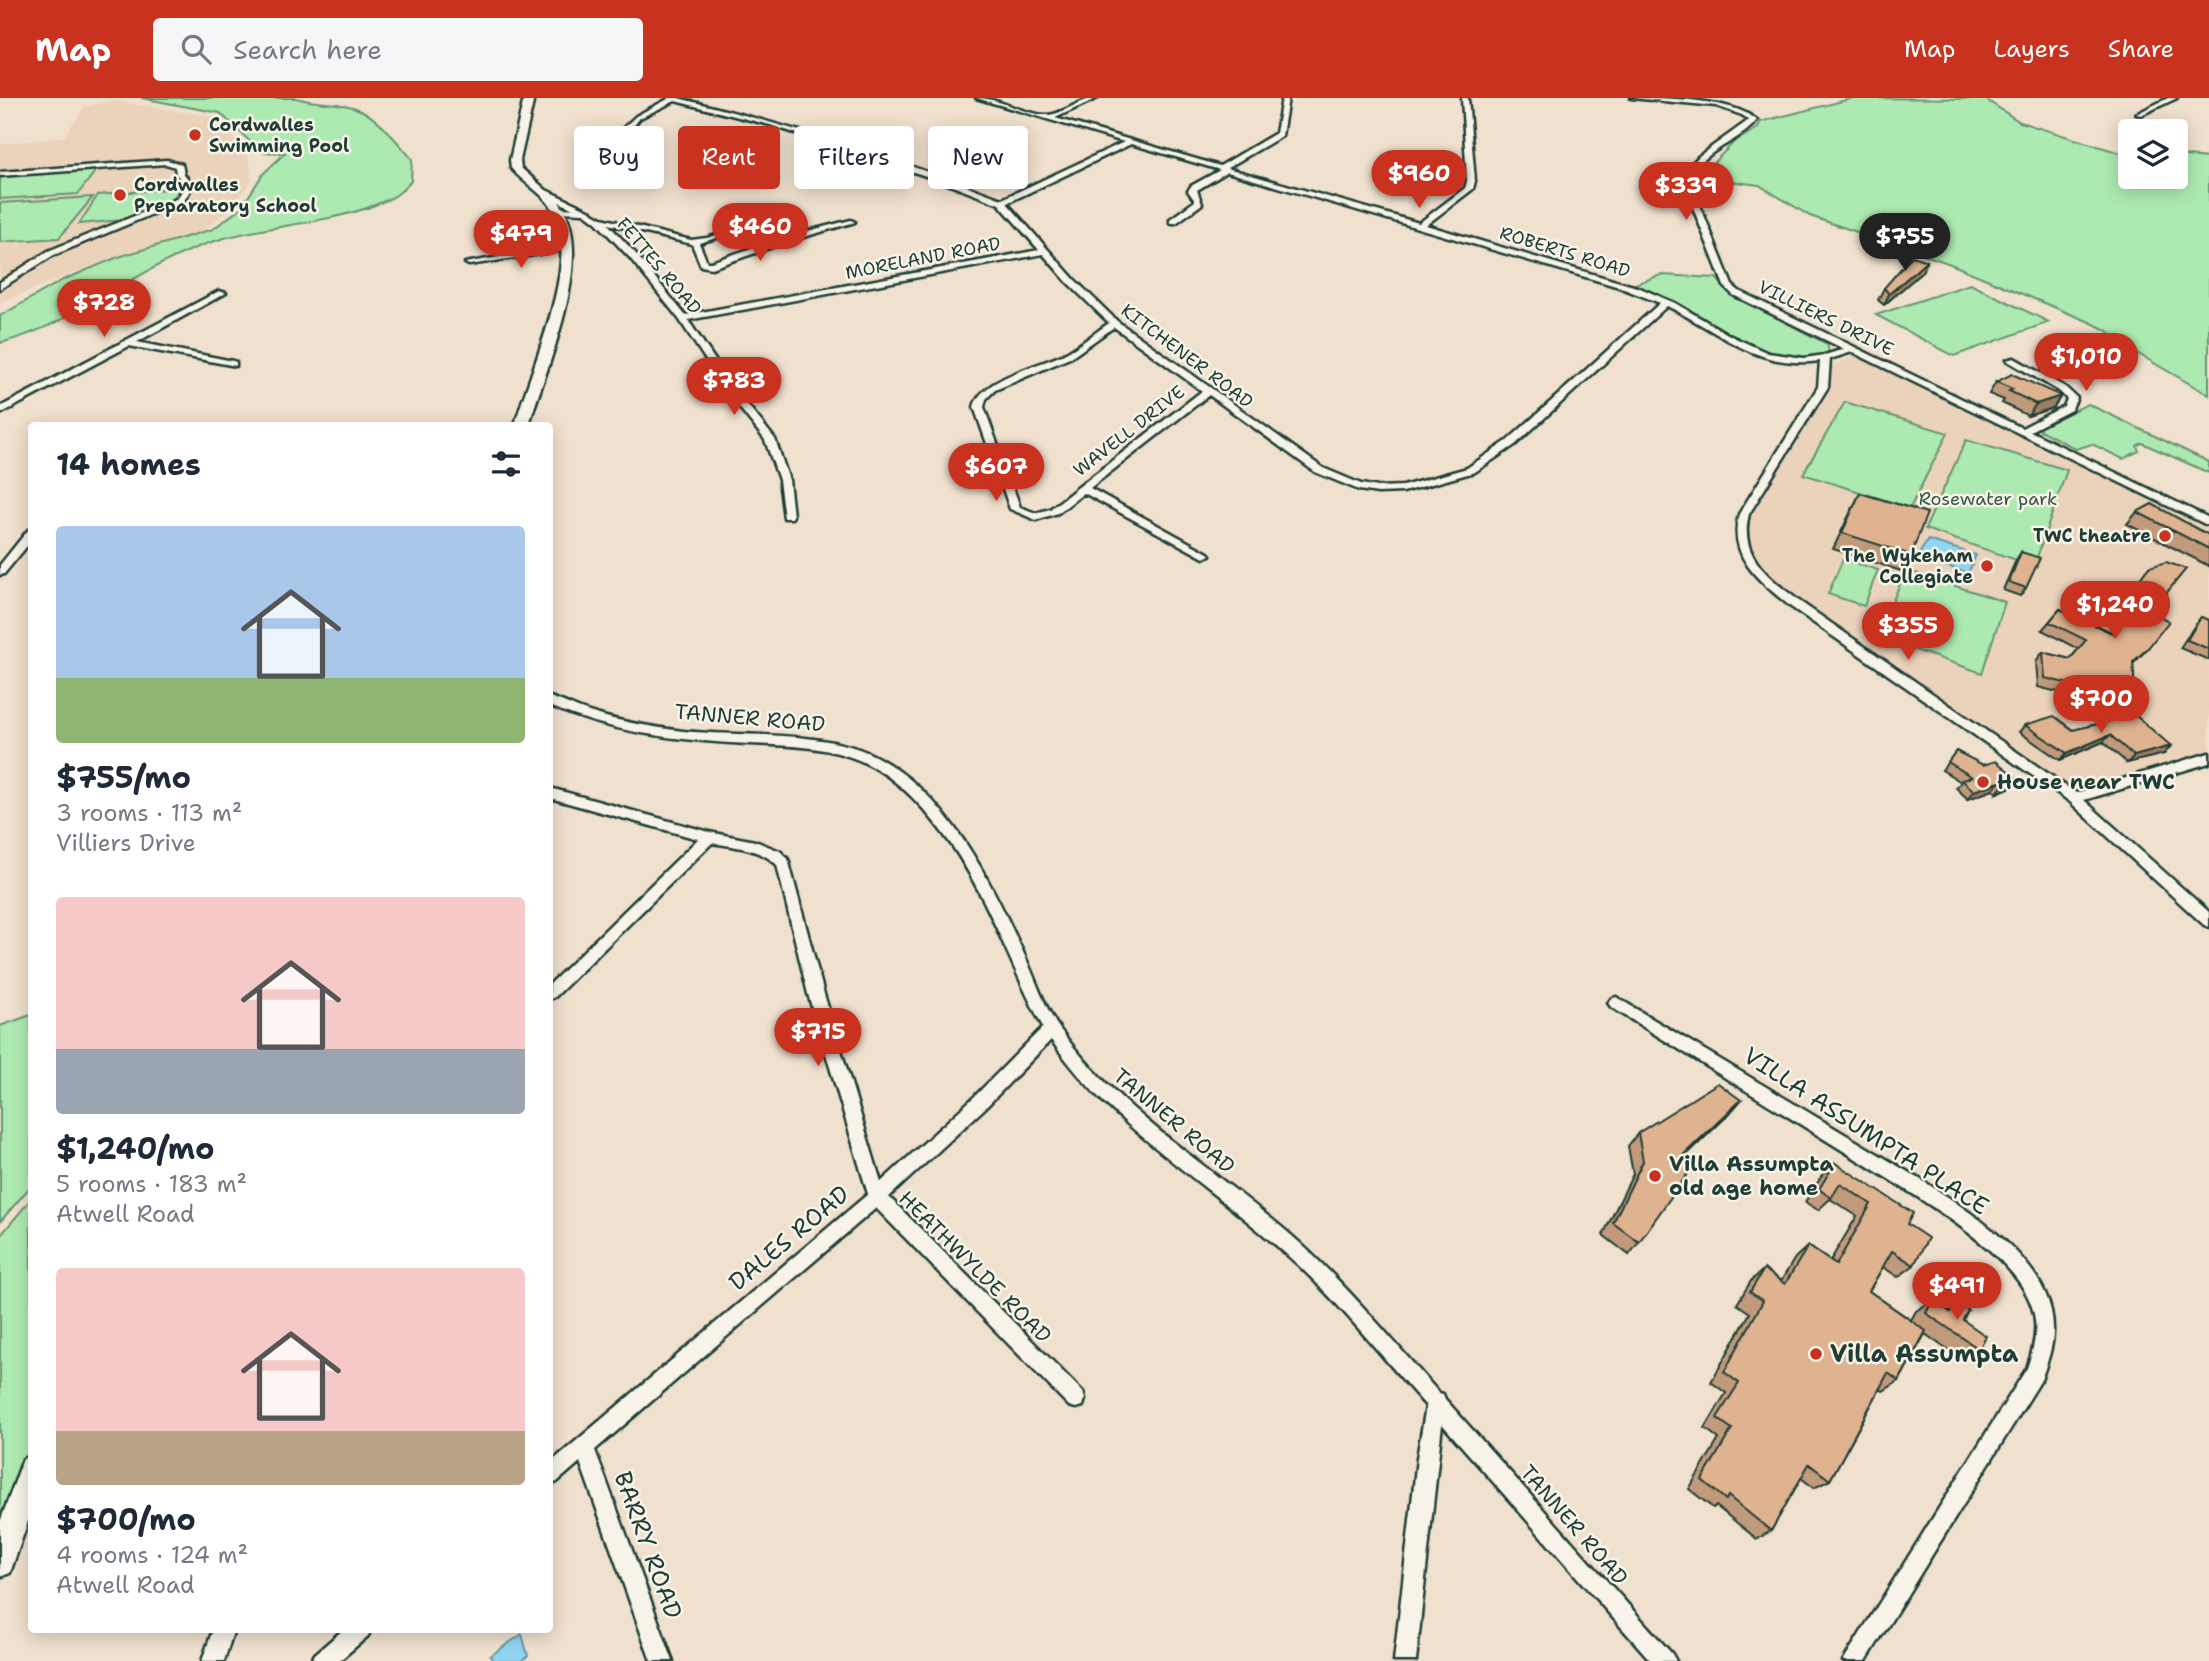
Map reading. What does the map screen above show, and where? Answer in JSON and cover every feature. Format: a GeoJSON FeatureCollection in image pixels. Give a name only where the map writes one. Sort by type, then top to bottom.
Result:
{"type":"FeatureCollection","features":[{"type":"Feature","properties":{"kind":"street"},"geometry":{"type":"LineString","coordinates":[[523,422],[558,308],[569,247],[559,210],[521,174],[515,160],[529,98]]}},
{"type":"Feature","properties":{"kind":"street","name":"ROBERTS ROAD"},"geometry":{"type":"LineString","coordinates":[[979,98],[1619,284],[1666,302],[1749,350],[1777,358],[1805,361],[1825,359],[1850,350]]}},
{"type":"Feature","properties":{"kind":"street"},"geometry":{"type":"LineString","coordinates":[[1049,118],[1095,98]]}},
{"type":"Feature","properties":{"kind":"street"},"geometry":{"type":"LineString","coordinates":[[1173,221],[1199,202],[1192,191],[1194,188],[1279,134],[1285,98]]}},
{"type":"Feature","properties":{"kind":"street"},"geometry":{"type":"LineString","coordinates":[[1422,225],[1469,189],[1471,181],[1465,98]]}},
{"type":"Feature","properties":{"kind":"street","name":"VILLIERS DRIVE"},"geometry":{"type":"LineString","coordinates":[[1634,98],[1716,104],[1749,114],[1753,120],[1750,125],[1725,140],[1691,168],[1686,180],[1727,286],[1745,299],[2209,522]]}},
{"type":"Feature","properties":{"kind":"street"},"geometry":{"type":"LineString","coordinates":[[2139,114],[2174,98]]}},
{"type":"Feature","properties":{"kind":"street"},"geometry":{"type":"LineString","coordinates":[[630,126],[638,117],[672,99]]}},
{"type":"Feature","properties":{"kind":"street","name":"KITCHENER ROAD"},"geometry":{"type":"LineString","coordinates":[[672,99],[772,123],[932,175],[1002,202],[1114,323],[1320,470],[1359,487],[1378,490],[1403,489],[1471,470],[1492,457],[1666,302]]}},
{"type":"Feature","properties":{"kind":"street"},"geometry":{"type":"LineString","coordinates":[[1002,202],[1130,142]]}},
{"type":"Feature","properties":{"kind":"street"},"geometry":{"type":"LineString","coordinates":[[0,174],[167,162],[179,166],[180,174],[188,185],[181,199],[172,204],[51,253],[0,286]]}},
{"type":"Feature","properties":{"kind":"street"},"geometry":{"type":"LineString","coordinates":[[540,191],[586,211]]}},
{"type":"Feature","properties":{"kind":"street","name":"FETTES ROAD"},"geometry":{"type":"LineString","coordinates":[[559,210],[586,211],[599,220],[633,256],[683,318],[727,386],[769,439],[784,480],[788,516]]}},
{"type":"Feature","properties":{"kind":"street"},"geometry":{"type":"LineString","coordinates":[[599,220],[695,243],[749,226]]}},
{"type":"Feature","properties":{"kind":"street"},"geometry":{"type":"LineString","coordinates":[[695,243],[704,264],[712,265],[780,241],[851,222]]}},
{"type":"Feature","properties":{"kind":"street"},"geometry":{"type":"LineString","coordinates":[[469,263],[569,247]]}},
{"type":"Feature","properties":{"kind":"street","name":"MORELAND ROAD"},"geometry":{"type":"LineString","coordinates":[[683,318],[1045,251]]}},
{"type":"Feature","properties":{"kind":"street"},"geometry":{"type":"LineString","coordinates":[[0,411],[222,293]]}},
{"type":"Feature","properties":{"kind":"street","name":"WAVELL DRIVE"},"geometry":{"type":"LineString","coordinates":[[1114,323],[1069,355],[992,388],[981,398],[979,407],[1015,509],[1028,516],[1044,514],[1060,507],[1208,391]]}},
{"type":"Feature","properties":{"kind":"street"},"geometry":{"type":"LineString","coordinates":[[128,343],[233,364]]}},
{"type":"Feature","properties":{"kind":"street"},"geometry":{"type":"LineString","coordinates":[[1825,359],[1823,387],[1744,514],[1741,538],[1751,564],[1795,604],[2074,798],[2209,921]]}},
{"type":"Feature","properties":{"kind":"street"},"geometry":{"type":"LineString","coordinates":[[2011,360],[2062,389],[2072,398],[2068,408],[2019,429]]}},
{"type":"Feature","properties":{"kind":"street"},"geometry":{"type":"LineString","coordinates":[[2019,429],[2067,402],[2035,386]]}},
{"type":"Feature","properties":{"kind":"street"},"geometry":{"type":"LineString","coordinates":[[1085,489],[1204,555]]}},
{"type":"Feature","properties":{"kind":"street"},"geometry":{"type":"LineString","coordinates":[[0,572],[28,538]]}},
{"type":"Feature","properties":{"kind":"street","name":"TANNER ROAD"},"geometry":{"type":"LineString","coordinates":[[553,702],[584,716],[614,724],[824,745],[870,759],[886,769],[925,803],[962,849],[1010,939],[1051,1029],[1077,1062],[1119,1107],[1303,1256],[1436,1401],[1665,1661]]}},
{"type":"Feature","properties":{"kind":"street"},"geometry":{"type":"LineString","coordinates":[[2074,798],[2209,758]]}},
{"type":"Feature","properties":{"kind":"street","name":"HEATHWYLDE ROAD"},"geometry":{"type":"LineString","coordinates":[[553,794],[762,849],[775,855],[783,863],[816,994],[877,1197],[1076,1399]]}},
{"type":"Feature","properties":{"kind":"street"},"geometry":{"type":"LineString","coordinates":[[553,990],[709,837]]}},
{"type":"Feature","properties":{"kind":"street","name":"VILLA ASSUMPTA PLACE"},"geometry":{"type":"LineString","coordinates":[[1616,1003],[1948,1209],[2004,1253],[2027,1279],[2039,1305],[2046,1325],[2045,1345],[2034,1373],[1854,1661]]}},
{"type":"Feature","properties":{"kind":"street","name":"DALES ROAD"},"geometry":{"type":"LineString","coordinates":[[553,1473],[877,1197],[980,1102],[1051,1029]]}},
{"type":"Feature","properties":{"kind":"street"},"geometry":{"type":"LineString","coordinates":[[1405,1661],[1427,1458],[1436,1401]]}},
{"type":"Feature","properties":{"kind":"street","name":"BARRY ROAD"},"geometry":{"type":"LineString","coordinates":[[584,1447],[662,1661]]}},
{"type":"Feature","properties":{"kind":"street"},"geometry":{"type":"LineString","coordinates":[[0,1563],[28,1480]]}},
{"type":"Feature","properties":{"kind":"street"},"geometry":{"type":"LineString","coordinates":[[213,1661],[223,1633]]}},
{"type":"Feature","properties":{"kind":"street"},"geometry":{"type":"LineString","coordinates":[[322,1661],[355,1633]]}},
{"type":"Feature","properties":{"kind":"shaded area","name":"Cordwalles Preparatory School"},"geometry":{"type":"Polygon","coordinates":[[[111,100],[219,118],[227,132],[248,154],[252,180],[229,210],[202,231],[122,254],[0,302],[0,144],[64,137],[84,107],[111,100]]]}},
{"type":"Feature","properties":{"kind":"shaded area","name":"The Wykeham Collegiate"},"geometry":{"type":"Polygon","coordinates":[[[1858,355],[2209,523],[2209,753],[2074,798],[1778,589],[1750,544],[1747,517],[1832,366],[1858,355]]]}},
{"type":"Feature","properties":{"kind":"green space"},"geometry":{"type":"Polygon","coordinates":[[[141,98],[297,98],[351,107],[380,124],[412,159],[411,181],[394,197],[371,207],[221,239],[192,250],[57,322],[0,343],[0,316],[63,280],[118,257],[213,229],[241,208],[263,174],[285,153],[261,152],[220,113],[141,98]]]}},
{"type":"Feature","properties":{"kind":"green space"},"geometry":{"type":"Polygon","coordinates":[[[1854,98],[1985,99],[2020,122],[2118,152],[2118,189],[2188,189],[2188,156],[2209,158],[2209,395],[2123,345],[2108,331],[2092,323],[1948,263],[1810,216],[1759,185],[1699,177],[1734,142],[1758,128],[1760,122],[1854,98]]]}},
{"type":"Feature","properties":{"kind":"green space"},"geometry":{"type":"Polygon","coordinates":[[[97,169],[78,194],[0,199],[0,176],[97,169]]]}},
{"type":"Feature","properties":{"kind":"green space"},"geometry":{"type":"Polygon","coordinates":[[[179,188],[170,206],[140,209],[133,219],[79,224],[98,195],[179,188]]]}},
{"type":"Feature","properties":{"kind":"green space"},"geometry":{"type":"Polygon","coordinates":[[[93,197],[59,238],[0,242],[0,203],[93,197]]]}},
{"type":"Feature","properties":{"kind":"green space"},"geometry":{"type":"Polygon","coordinates":[[[1661,275],[1716,278],[1730,293],[1827,344],[1829,352],[1800,358],[1746,347],[1684,307],[1632,285],[1661,275]]]}},
{"type":"Feature","properties":{"kind":"green space"},"geometry":{"type":"Polygon","coordinates":[[[1970,284],[2049,322],[1954,356],[1876,315],[1970,284]]]}},
{"type":"Feature","properties":{"kind":"green space"},"geometry":{"type":"Polygon","coordinates":[[[1845,402],[1948,433],[1910,508],[1803,474],[1845,402]]]}},
{"type":"Feature","properties":{"kind":"green space"},"geometry":{"type":"Polygon","coordinates":[[[2088,404],[2209,462],[2209,473],[2142,443],[2137,446],[2139,451],[2123,459],[2092,444],[2076,449],[2036,428],[2088,404]]]}},
{"type":"Feature","properties":{"kind":"green space","name":"Rosewater park"},"geometry":{"type":"Polygon","coordinates":[[[1966,440],[2067,470],[2034,566],[1925,529],[1966,440]]]}},
{"type":"Feature","properties":{"kind":"green space"},"geometry":{"type":"Polygon","coordinates":[[[1843,559],[1878,570],[1864,606],[1828,594],[1843,559]]]}},
{"type":"Feature","properties":{"kind":"green space"},"geometry":{"type":"Polygon","coordinates":[[[1906,570],[2005,602],[1982,673],[1877,637],[1906,570]]]}},
{"type":"Feature","properties":{"kind":"green space"},"geometry":{"type":"Polygon","coordinates":[[[28,1016],[28,1189],[0,1222],[0,1026],[28,1016]]]}},
{"type":"Feature","properties":{"kind":"green space"},"geometry":{"type":"Polygon","coordinates":[[[28,1203],[28,1457],[0,1538],[0,1236],[28,1203]]]}},
{"type":"Feature","properties":{"kind":"water"},"geometry":{"type":"Polygon","coordinates":[[[1928,540],[1976,555],[1968,573],[1917,557],[1928,540]]]}},
{"type":"Feature","properties":{"kind":"water"},"geometry":{"type":"Polygon","coordinates":[[[522,1634],[528,1656],[521,1661],[493,1661],[490,1656],[522,1634]]]}},
{"type":"Feature","properties":{"kind":"building"},"geometry":{"type":"Polygon","coordinates":[[[1912,256],[1927,261],[1889,294],[1884,288],[1912,256]]]}},
{"type":"Feature","properties":{"kind":"building"},"geometry":{"type":"Polygon","coordinates":[[[2012,374],[2061,396],[2036,404],[1996,382],[2012,374]]]}},
{"type":"Feature","properties":{"kind":"building"},"geometry":{"type":"Polygon","coordinates":[[[1860,493],[1927,513],[1911,555],[1842,533],[1860,493]]]}},
{"type":"Feature","properties":{"kind":"building"},"geometry":{"type":"Polygon","coordinates":[[[2152,504],[2209,535],[2209,549],[2137,512],[2152,504]]]}},
{"type":"Feature","properties":{"kind":"building"},"geometry":{"type":"Polygon","coordinates":[[[2021,552],[2040,558],[2026,588],[2009,582],[2021,552]]]}},
{"type":"Feature","properties":{"kind":"building"},"geometry":{"type":"Polygon","coordinates":[[[2166,562],[2186,569],[2151,612],[2169,621],[2133,662],[2136,709],[2104,701],[2104,693],[2045,678],[2043,652],[2070,659],[2086,640],[2049,622],[2060,609],[2114,634],[2130,613],[2117,608],[2149,567],[2166,562]]]}},
{"type":"Feature","properties":{"kind":"building"},"geometry":{"type":"Polygon","coordinates":[[[2201,617],[2209,620],[2209,649],[2187,640],[2201,617]]]}},
{"type":"Feature","properties":{"kind":"building"},"geometry":{"type":"Polygon","coordinates":[[[2135,715],[2171,746],[2134,756],[2110,735],[2067,753],[2025,725],[2054,716],[2073,730],[2135,715]]]}},
{"type":"Feature","properties":{"kind":"building"},"geometry":{"type":"Polygon","coordinates":[[[1956,751],[1983,765],[1996,761],[2018,779],[2003,785],[1999,782],[1974,791],[1962,780],[1972,777],[1948,762],[1956,751]]]}},
{"type":"Feature","properties":{"kind":"building","name":"Villa Assumpta old age home"},"geometry":{"type":"Polygon","coordinates":[[[1718,1083],[1741,1100],[1680,1158],[1693,1166],[1639,1242],[1613,1223],[1643,1161],[1638,1133],[1718,1083]]]}},
{"type":"Feature","properties":{"kind":"building","name":"Villa Assumpta"},"geometry":{"type":"Polygon","coordinates":[[[1835,1163],[1913,1213],[1907,1224],[1928,1238],[1914,1265],[1892,1251],[1869,1291],[1926,1331],[1899,1381],[1888,1373],[1830,1480],[1809,1464],[1771,1531],[1728,1496],[1726,1500],[1702,1480],[1732,1429],[1717,1418],[1739,1383],[1724,1372],[1763,1301],[1750,1292],[1764,1269],[1785,1284],[1808,1246],[1836,1265],[1871,1204],[1840,1184],[1831,1198],[1819,1189],[1835,1163]]]}},
{"type":"Feature","properties":{"kind":"building"},"geometry":{"type":"Polygon","coordinates":[[[1933,1300],[1950,1312],[1955,1301],[1968,1310],[1963,1320],[1986,1336],[1979,1349],[1926,1313],[1933,1300]]]}},
{"type":"Feature","properties":{"kind":"place","name":"Cordwalles Swimming Pool"},"geometry":{"type":"Point","coordinates":[195,135]}},
{"type":"Feature","properties":{"kind":"place","name":"Cordwalles Preparatory School"},"geometry":{"type":"Point","coordinates":[120,195]}},
{"type":"Feature","properties":{"kind":"place","name":"TWC theatre"},"geometry":{"type":"Point","coordinates":[2165,536]}},
{"type":"Feature","properties":{"kind":"place","name":"The Wykeham Collegiate"},"geometry":{"type":"Point","coordinates":[1987,566]}},
{"type":"Feature","properties":{"kind":"place","name":"House near TWC"},"geometry":{"type":"Point","coordinates":[1983,782]}},
{"type":"Feature","properties":{"kind":"place","name":"Villa Assumpta old age home"},"geometry":{"type":"Point","coordinates":[1655,1176]}},
{"type":"Feature","properties":{"kind":"place","name":"Villa Assumpta"},"geometry":{"type":"Point","coordinates":[1816,1354]}}]}
